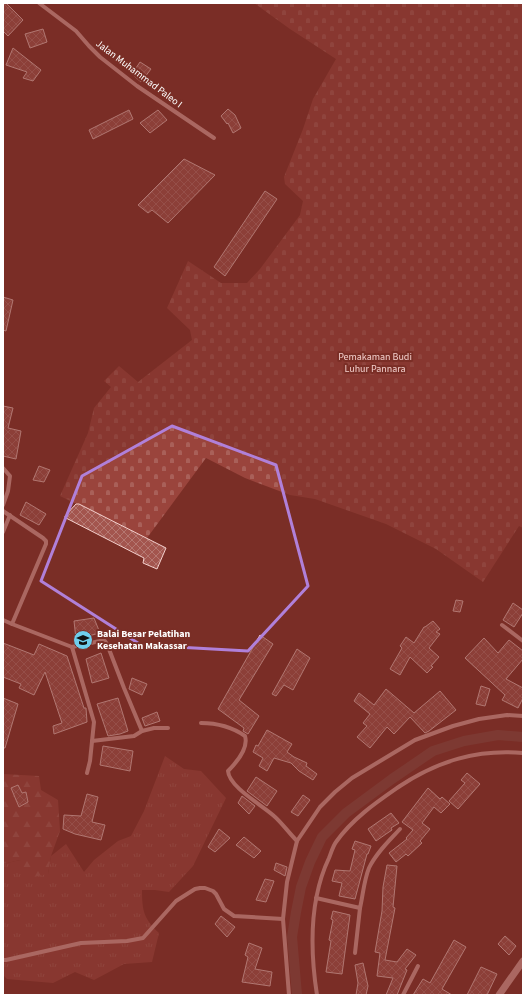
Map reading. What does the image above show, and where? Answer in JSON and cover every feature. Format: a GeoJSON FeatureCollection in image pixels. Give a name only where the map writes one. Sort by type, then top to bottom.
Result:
{"type":"FeatureCollection","features":[{"type":"Feature","properties":{"kind":"street","name":"Jalan Muhammad Paleo I"},"geometry":{"type":"LineString","coordinates":[[39,3],[76,31],[89,46],[119,71],[162,104],[214,138]]}},
{"type":"Feature","properties":{"kind":"street"},"geometry":{"type":"LineString","coordinates":[[3,468],[10,476],[11,482],[3,505]]}},
{"type":"Feature","properties":{"kind":"street"},"geometry":{"type":"LineString","coordinates":[[3,511],[46,541],[12,624]]}},
{"type":"Feature","properties":{"kind":"street"},"geometry":{"type":"LineString","coordinates":[[3,532],[10,515]]}},
{"type":"Feature","properties":{"kind":"street"},"geometry":{"type":"LineString","coordinates":[[3,620],[72,647],[105,641],[142,731]]}},
{"type":"Feature","properties":{"kind":"street"},"geometry":{"type":"LineString","coordinates":[[502,625],[523,641]]}},
{"type":"Feature","properties":{"kind":"street"},"geometry":{"type":"LineString","coordinates":[[72,647],[94,722],[90,761],[87,773]]}},
{"type":"Feature","properties":{"kind":"street"},"geometry":{"type":"LineString","coordinates":[[289,995],[283,919],[287,882],[297,841],[320,807],[352,778],[396,750],[415,740],[453,726],[480,719],[522,714]]}},
{"type":"Feature","properties":{"kind":"street"},"geometry":{"type":"LineString","coordinates":[[201,723],[216,724],[228,727],[245,736],[247,742],[243,752],[228,771],[228,775],[231,780],[244,792],[276,818],[297,841]]}},
{"type":"Feature","properties":{"kind":"street"},"geometry":{"type":"LineString","coordinates":[[92,742],[134,736],[142,731],[154,728],[168,728]]}},
{"type":"Feature","properties":{"kind":"street"},"geometry":{"type":"LineString","coordinates":[[317,995],[313,954],[313,928],[316,898],[324,868],[335,843],[349,826],[372,805],[418,775],[442,763],[476,754],[510,752],[523,753]]}},
{"type":"Feature","properties":{"kind":"street"},"geometry":{"type":"LineString","coordinates":[[355,953],[360,908],[365,884],[372,863],[376,856],[400,829]]}},
{"type":"Feature","properties":{"kind":"street"},"geometry":{"type":"LineString","coordinates":[[3,960],[81,943],[127,942],[143,938],[176,901],[195,889],[200,888],[213,891],[224,909],[234,916],[283,919]]}},
{"type":"Feature","properties":{"kind":"street"},"geometry":{"type":"LineString","coordinates":[[316,898],[360,908]]}},
{"type":"Feature","properties":{"kind":"street"},"geometry":{"type":"LineString","coordinates":[[499,995],[523,961]]}},
{"type":"Feature","properties":{"kind":"street"},"geometry":{"type":"LineString","coordinates":[[403,995],[418,966]]}},
{"type":"Feature","properties":{"kind":"highlighted area"},"geometry":{"type":"Polygon","coordinates":[[[172,426],[276,465],[308,586],[248,651],[141,645],[41,581],[82,476],[172,426]]]}},
{"type":"Feature","properties":{"kind":"green space","name":"Pemakaman Budi Luhur Pannara"},"geometry":{"type":"Polygon","coordinates":[[[254,3],[523,3],[523,528],[519,526],[483,582],[436,549],[386,524],[315,499],[290,495],[245,478],[206,458],[147,538],[60,496],[88,433],[94,408],[111,387],[104,381],[119,366],[138,382],[192,340],[190,330],[167,308],[188,261],[221,283],[247,283],[260,269],[300,215],[303,201],[285,184],[284,177],[313,99],[336,59],[254,3]]]}},
{"type":"Feature","properties":{"kind":"green space"},"geometry":{"type":"Polygon","coordinates":[[[165,756],[184,769],[201,771],[226,798],[193,866],[169,892],[142,890],[143,909],[147,919],[159,933],[152,962],[124,964],[94,980],[75,972],[53,983],[7,979],[3,975],[3,864],[20,860],[48,874],[51,856],[66,844],[84,872],[94,860],[118,841],[131,836],[144,811],[165,756]]]}},
{"type":"Feature","properties":{"kind":"green space"},"geometry":{"type":"Polygon","coordinates":[[[3,774],[39,776],[41,790],[58,800],[60,831],[51,856],[48,874],[29,878],[20,860],[3,864],[3,774]]]}},
{"type":"Feature","properties":{"kind":"building"},"geometry":{"type":"Polygon","coordinates":[[[3,3],[6,3],[23,20],[8,36],[3,31],[3,3]]]}},
{"type":"Feature","properties":{"kind":"building"},"geometry":{"type":"Polygon","coordinates":[[[43,29],[47,42],[30,48],[25,34],[43,29]]]}},
{"type":"Feature","properties":{"kind":"building"},"geometry":{"type":"Polygon","coordinates":[[[13,48],[41,70],[33,81],[23,78],[27,72],[6,65],[13,48]]]}},
{"type":"Feature","properties":{"kind":"building"},"geometry":{"type":"Polygon","coordinates":[[[140,62],[151,69],[141,82],[132,74],[140,62]]]}},
{"type":"Feature","properties":{"kind":"building"},"geometry":{"type":"Polygon","coordinates":[[[228,109],[235,115],[241,128],[233,133],[228,123],[227,124],[221,116],[228,109]]]}},
{"type":"Feature","properties":{"kind":"building"},"geometry":{"type":"Polygon","coordinates":[[[129,110],[133,119],[93,139],[89,130],[129,110]]]}},
{"type":"Feature","properties":{"kind":"building"},"geometry":{"type":"Polygon","coordinates":[[[158,110],[167,120],[150,133],[140,123],[158,110]]]}},
{"type":"Feature","properties":{"kind":"building"},"geometry":{"type":"Polygon","coordinates":[[[184,159],[215,175],[168,223],[152,210],[148,213],[138,205],[184,159]]]}},
{"type":"Feature","properties":{"kind":"building"},"geometry":{"type":"Polygon","coordinates":[[[265,191],[277,199],[225,276],[214,267],[265,191]]]}},
{"type":"Feature","properties":{"kind":"building"},"geometry":{"type":"Polygon","coordinates":[[[3,297],[13,300],[6,331],[3,330],[3,297]]]}},
{"type":"Feature","properties":{"kind":"building"},"geometry":{"type":"Polygon","coordinates":[[[3,406],[13,408],[8,428],[21,431],[16,459],[3,456],[3,406]]]}},
{"type":"Feature","properties":{"kind":"building"},"geometry":{"type":"Polygon","coordinates":[[[39,466],[50,470],[44,482],[33,480],[39,466]]]}},
{"type":"Feature","properties":{"kind":"building"},"geometry":{"type":"Polygon","coordinates":[[[26,502],[46,514],[39,525],[20,515],[26,502]]]}},
{"type":"Feature","properties":{"kind":"building"},"geometry":{"type":"Polygon","coordinates":[[[76,504],[79,504],[166,548],[157,569],[143,563],[144,558],[64,517],[76,504]]]}},
{"type":"Feature","properties":{"kind":"building"},"geometry":{"type":"Polygon","coordinates":[[[456,600],[463,601],[460,612],[453,611],[456,600]]]}},
{"type":"Feature","properties":{"kind":"building"},"geometry":{"type":"Polygon","coordinates":[[[513,603],[523,610],[523,613],[514,627],[503,620],[513,603]]]}},
{"type":"Feature","properties":{"kind":"building"},"geometry":{"type":"Polygon","coordinates":[[[94,618],[100,633],[76,639],[74,621],[94,618]]]}},
{"type":"Feature","properties":{"kind":"building"},"geometry":{"type":"Polygon","coordinates":[[[433,621],[440,629],[436,632],[440,634],[429,648],[439,657],[431,666],[433,667],[427,673],[410,657],[400,675],[390,669],[402,648],[400,646],[406,637],[414,643],[424,627],[433,621]]]}},
{"type":"Feature","properties":{"kind":"building"},"geometry":{"type":"Polygon","coordinates":[[[260,635],[273,644],[239,700],[259,716],[248,734],[243,731],[244,728],[218,709],[260,635]]]}},
{"type":"Feature","properties":{"kind":"building"},"geometry":{"type":"Polygon","coordinates":[[[484,638],[498,653],[509,640],[523,651],[523,659],[506,679],[523,688],[523,698],[518,708],[502,700],[505,695],[465,658],[484,638]]]}},
{"type":"Feature","properties":{"kind":"building"},"geometry":{"type":"Polygon","coordinates":[[[3,643],[34,655],[39,644],[67,656],[84,708],[86,708],[87,722],[54,734],[53,726],[62,723],[45,672],[34,695],[19,688],[21,684],[3,677],[3,643]]]}},
{"type":"Feature","properties":{"kind":"building"},"geometry":{"type":"Polygon","coordinates":[[[297,649],[310,658],[293,690],[284,685],[276,696],[272,694],[297,649]]]}},
{"type":"Feature","properties":{"kind":"building"},"geometry":{"type":"Polygon","coordinates":[[[101,653],[109,678],[92,683],[86,659],[101,653]]]}},
{"type":"Feature","properties":{"kind":"building"},"geometry":{"type":"Polygon","coordinates":[[[132,678],[147,684],[142,695],[129,689],[132,678]]]}},
{"type":"Feature","properties":{"kind":"building"},"geometry":{"type":"Polygon","coordinates":[[[481,686],[490,689],[485,706],[476,704],[481,686]]]}},
{"type":"Feature","properties":{"kind":"building"},"geometry":{"type":"Polygon","coordinates":[[[386,689],[414,713],[440,691],[456,710],[425,733],[410,717],[394,734],[387,727],[370,748],[357,737],[367,726],[363,723],[370,714],[354,701],[359,693],[374,705],[386,689]]]}},
{"type":"Feature","properties":{"kind":"building"},"geometry":{"type":"Polygon","coordinates":[[[3,698],[18,704],[5,748],[3,748],[3,698]]]}},
{"type":"Feature","properties":{"kind":"building"},"geometry":{"type":"Polygon","coordinates":[[[118,698],[128,731],[108,736],[97,704],[118,698]]]}},
{"type":"Feature","properties":{"kind":"building"},"geometry":{"type":"Polygon","coordinates":[[[157,712],[160,721],[145,726],[142,718],[157,712]]]}},
{"type":"Feature","properties":{"kind":"building"},"geometry":{"type":"Polygon","coordinates":[[[267,730],[292,744],[287,752],[307,763],[306,766],[317,774],[313,780],[299,771],[291,763],[274,758],[267,771],[259,766],[263,758],[253,752],[256,745],[258,746],[267,730]]]}},
{"type":"Feature","properties":{"kind":"building"},"geometry":{"type":"Polygon","coordinates":[[[103,746],[133,751],[130,771],[100,765],[103,746]]]}},
{"type":"Feature","properties":{"kind":"building"},"geometry":{"type":"Polygon","coordinates":[[[467,773],[480,784],[458,809],[449,801],[465,783],[461,780],[467,773]]]}},
{"type":"Feature","properties":{"kind":"building"},"geometry":{"type":"Polygon","coordinates":[[[256,777],[277,791],[267,806],[247,791],[256,777]]]}},
{"type":"Feature","properties":{"kind":"building"},"geometry":{"type":"Polygon","coordinates":[[[18,785],[22,793],[26,792],[28,802],[19,807],[11,788],[18,785]]]}},
{"type":"Feature","properties":{"kind":"building"},"geometry":{"type":"Polygon","coordinates":[[[428,788],[440,799],[442,797],[450,804],[441,813],[434,807],[422,823],[430,829],[420,841],[422,843],[408,856],[406,854],[396,862],[389,853],[407,839],[406,838],[413,830],[402,822],[428,788]]]}},
{"type":"Feature","properties":{"kind":"building"},"geometry":{"type":"Polygon","coordinates":[[[87,794],[98,797],[92,822],[105,825],[101,840],[75,834],[63,829],[64,815],[81,816],[87,794]]]}},
{"type":"Feature","properties":{"kind":"building"},"geometry":{"type":"Polygon","coordinates":[[[303,795],[310,800],[298,816],[291,812],[303,795]]]}},
{"type":"Feature","properties":{"kind":"building"},"geometry":{"type":"Polygon","coordinates":[[[242,796],[255,806],[249,814],[238,803],[242,796]]]}},
{"type":"Feature","properties":{"kind":"building"},"geometry":{"type":"Polygon","coordinates":[[[391,813],[399,823],[376,841],[368,829],[391,813]]]}},
{"type":"Feature","properties":{"kind":"building"},"geometry":{"type":"Polygon","coordinates":[[[219,829],[230,838],[215,852],[208,847],[219,829]]]}},
{"type":"Feature","properties":{"kind":"building"},"geometry":{"type":"Polygon","coordinates":[[[244,837],[261,851],[254,858],[236,845],[244,837]]]}},
{"type":"Feature","properties":{"kind":"building"},"geometry":{"type":"Polygon","coordinates":[[[355,841],[371,846],[367,854],[355,899],[339,896],[342,883],[332,881],[335,870],[350,871],[355,850],[352,849],[355,841]]]}},
{"type":"Feature","properties":{"kind":"building"},"geometry":{"type":"Polygon","coordinates":[[[276,863],[287,867],[285,876],[274,870],[276,863]]]}},
{"type":"Feature","properties":{"kind":"building"},"geometry":{"type":"Polygon","coordinates":[[[387,865],[397,866],[393,907],[395,908],[385,960],[397,962],[407,949],[416,955],[405,969],[407,970],[397,995],[386,995],[393,978],[377,976],[380,953],[375,952],[382,911],[383,887],[387,865]]]}},
{"type":"Feature","properties":{"kind":"building"},"geometry":{"type":"Polygon","coordinates":[[[265,879],[274,881],[266,902],[256,900],[265,879]]]}},
{"type":"Feature","properties":{"kind":"building"},"geometry":{"type":"Polygon","coordinates":[[[333,911],[350,915],[342,974],[326,972],[331,941],[329,940],[333,920],[331,919],[333,911]]]}},
{"type":"Feature","properties":{"kind":"building"},"geometry":{"type":"Polygon","coordinates":[[[221,916],[235,927],[227,937],[215,924],[221,916]]]}},
{"type":"Feature","properties":{"kind":"building"},"geometry":{"type":"Polygon","coordinates":[[[505,936],[516,946],[509,955],[498,944],[505,936]]]}},
{"type":"Feature","properties":{"kind":"building"},"geometry":{"type":"Polygon","coordinates":[[[454,940],[466,947],[442,989],[452,995],[413,995],[423,979],[430,983],[454,940]]]}},
{"type":"Feature","properties":{"kind":"building"},"geometry":{"type":"Polygon","coordinates":[[[249,943],[262,948],[255,969],[272,972],[270,986],[242,982],[248,957],[245,955],[249,943]]]}},
{"type":"Feature","properties":{"kind":"building"},"geometry":{"type":"Polygon","coordinates":[[[363,963],[368,986],[366,995],[356,995],[358,983],[355,965],[363,963]]]}},
{"type":"Feature","properties":{"kind":"building"},"geometry":{"type":"Polygon","coordinates":[[[481,967],[497,974],[487,995],[467,995],[481,967]]]}},
{"type":"Feature","properties":{"kind":"waterway"},"geometry":{"type":"LineString","coordinates":[[297,995],[292,937],[301,887],[310,862],[322,837],[346,813],[433,751],[464,741],[498,735],[523,737]]}},
{"type":"Feature","properties":{"kind":"place","name":"Balai Besar Pelatihan Kesehatan Makassar"},"geometry":{"type":"Point","coordinates":[83,640]}}]}
